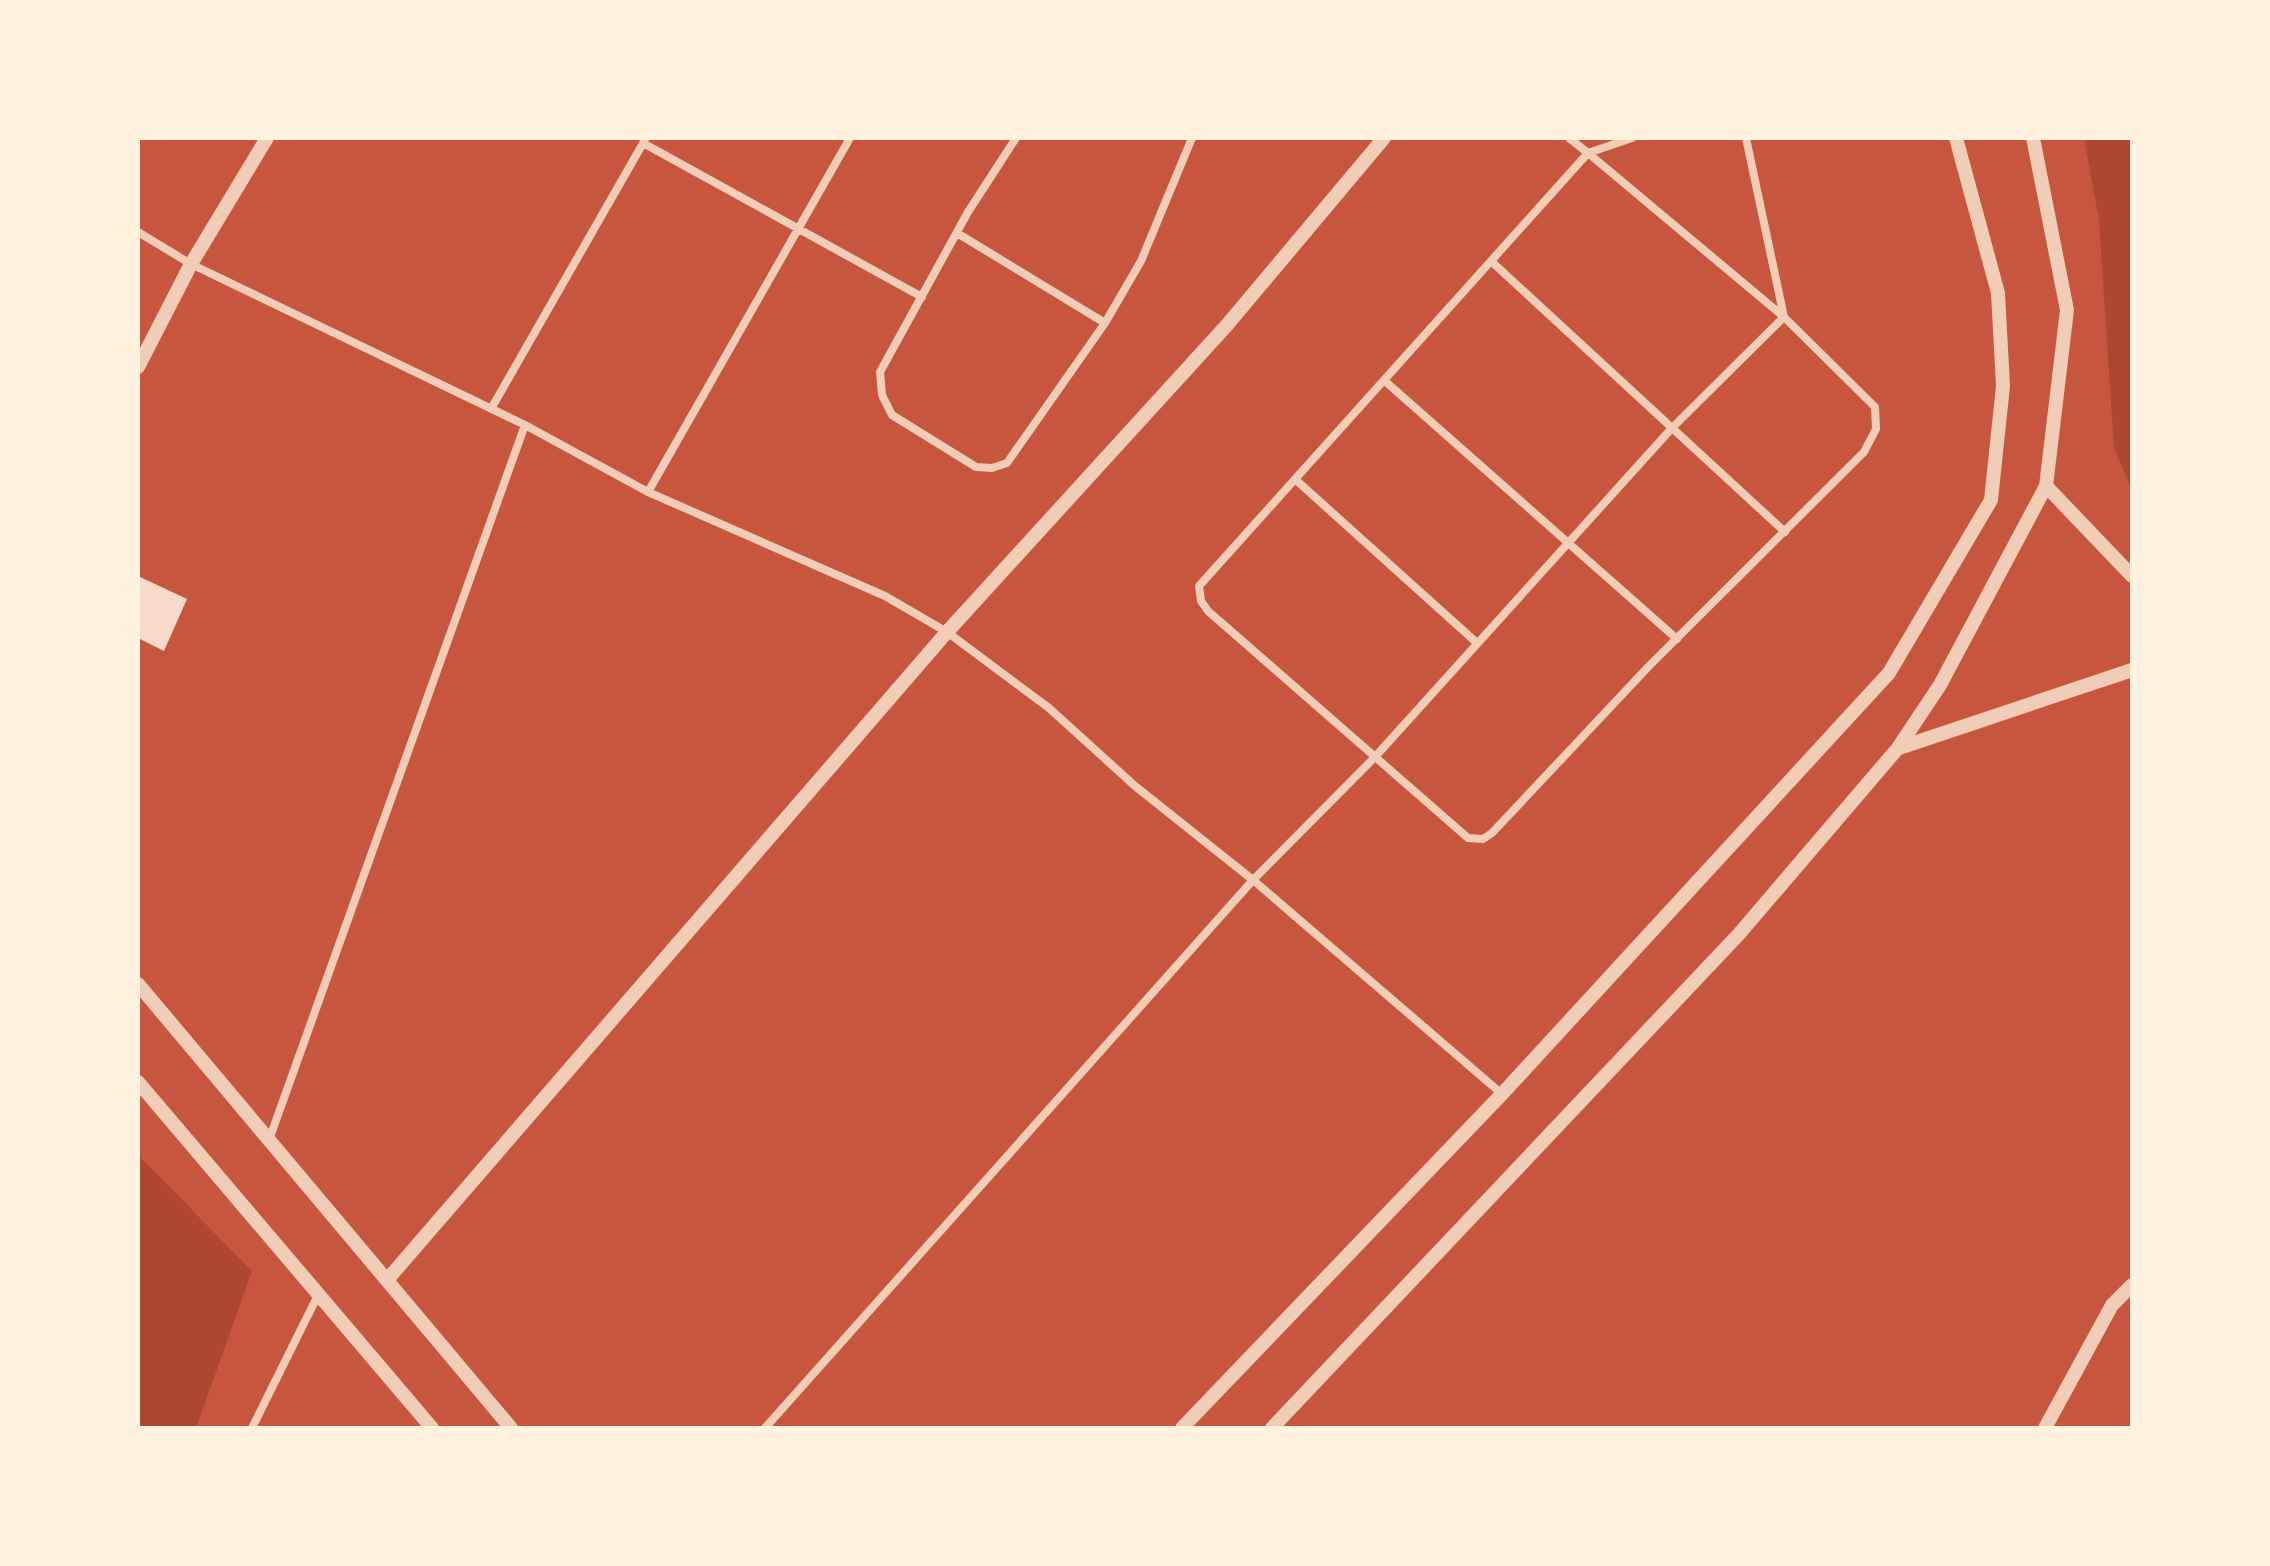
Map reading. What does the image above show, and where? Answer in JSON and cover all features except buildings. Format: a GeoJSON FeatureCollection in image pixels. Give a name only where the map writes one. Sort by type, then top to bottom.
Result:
{"type":"FeatureCollection","features":[{"type":"Feature","properties":{"kind":"street"},"geometry":{"type":"LineString","coordinates":[[138,367],[191,264],[267,138]]}},
{"type":"Feature","properties":{"kind":"street"},"geometry":{"type":"LineString","coordinates":[[648,492],[850,138]]}},
{"type":"Feature","properties":{"kind":"street"},"geometry":{"type":"LineString","coordinates":[[1016,138],[957,233],[880,372],[882,395],[892,415],[976,467],[992,468],[1007,463],[1105,323],[1141,261],[1192,138]]}},
{"type":"Feature","properties":{"kind":"street"},"geometry":{"type":"LineString","coordinates":[[387,1280],[947,632],[1227,325],[1384,138]]}},
{"type":"Feature","properties":{"kind":"street"},"geometry":{"type":"LineString","coordinates":[[1569,138],[1588,153],[1784,317],[1875,407],[1876,429],[1864,452],[1677,639],[1492,833],[1483,839],[1468,838],[1374,758],[1201,601],[1199,586],[1386,382],[1588,153],[1632,138]]}},
{"type":"Feature","properties":{"kind":"street"},"geometry":{"type":"LineString","coordinates":[[1746,138],[1784,317]]}},
{"type":"Feature","properties":{"kind":"street"},"geometry":{"type":"LineString","coordinates":[[1182,1428],[1502,1094],[1889,673],[1991,500],[2003,386],[1998,293],[1956,138]]}},
{"type":"Feature","properties":{"kind":"street"},"geometry":{"type":"LineString","coordinates":[[1272,1428],[1739,934],[1898,748],[1940,685],[2046,486],[2067,310],[2033,138]]}},
{"type":"Feature","properties":{"kind":"street"},"geometry":{"type":"LineString","coordinates":[[491,409],[645,141],[922,297]]}},
{"type":"Feature","properties":{"kind":"street"},"geometry":{"type":"LineString","coordinates":[[138,232],[191,264],[525,425],[648,492],[885,596],[947,632],[1049,708],[1135,786],[1253,880],[1502,1094]]}},
{"type":"Feature","properties":{"kind":"street"},"geometry":{"type":"LineString","coordinates":[[957,233],[1105,323]]}},
{"type":"Feature","properties":{"kind":"street"},"geometry":{"type":"LineString","coordinates":[[1492,262],[1785,532]]}},
{"type":"Feature","properties":{"kind":"street"},"geometry":{"type":"LineString","coordinates":[[765,1428],[1253,880],[1374,758],[1672,428],[1784,317]]}},
{"type":"Feature","properties":{"kind":"street"},"geometry":{"type":"LineString","coordinates":[[1386,382],[1677,639]]}},
{"type":"Feature","properties":{"kind":"street"},"geometry":{"type":"LineString","coordinates":[[269,1140],[525,425]]}},
{"type":"Feature","properties":{"kind":"street"},"geometry":{"type":"LineString","coordinates":[[1296,480],[1477,643]]}},
{"type":"Feature","properties":{"kind":"street"},"geometry":{"type":"LineString","coordinates":[[2046,486],[2132,576]]}},
{"type":"Feature","properties":{"kind":"street"},"geometry":{"type":"LineString","coordinates":[[1898,748],[2132,670]]}},
{"type":"Feature","properties":{"kind":"street"},"geometry":{"type":"LineString","coordinates":[[138,984],[511,1428]]}},
{"type":"Feature","properties":{"kind":"street"},"geometry":{"type":"LineString","coordinates":[[138,1082],[432,1428]]}},
{"type":"Feature","properties":{"kind":"street"},"geometry":{"type":"LineString","coordinates":[[2045,1428],[2112,1305],[2132,1285]]}},
{"type":"Feature","properties":{"kind":"street"},"geometry":{"type":"LineString","coordinates":[[252,1428],[318,1295]]}},
{"type":"Feature","properties":{"kind":"shaded area"},"geometry":{"type":"Polygon","coordinates":[[[2084,138],[2132,138],[2132,490],[2114,448],[2099,220],[2084,138]]]}},
{"type":"Feature","properties":{"kind":"shaded area"},"geometry":{"type":"Polygon","coordinates":[[[138,1155],[252,1271],[196,1428],[138,1428],[138,1155]]]}}]}
